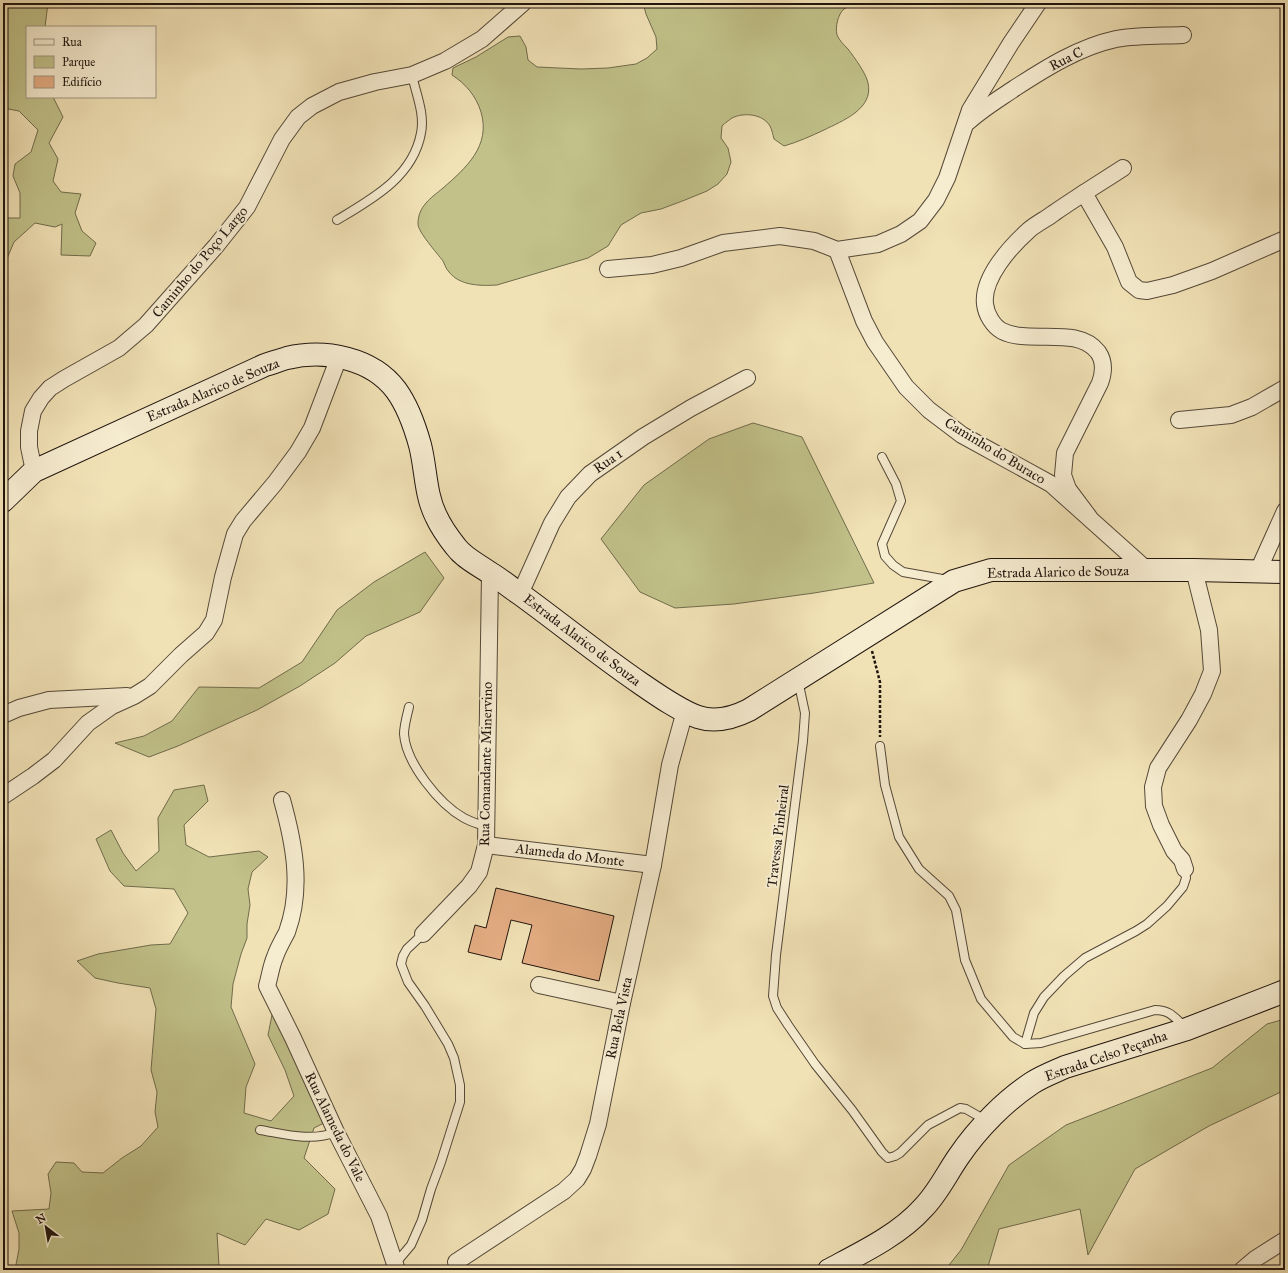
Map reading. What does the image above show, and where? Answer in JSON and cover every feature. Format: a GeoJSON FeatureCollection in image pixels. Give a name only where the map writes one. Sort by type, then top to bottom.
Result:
{"type":"FeatureCollection","features":[{"type":"Feature","properties":{"kind":"main road","name":"Estrada Alarico de Souza"},"geometry":{"type":"LineString","coordinates":[[3,502],[34,471],[265,365],[288,358],[312,355],[339,357],[359,361],[379,373],[396,390],[410,416],[420,446],[435,516],[458,549],[476,564],[520,594],[652,692],[698,717],[716,720],[735,717],[749,710],[954,581],[991,570],[1194,570],[1285,572]]}},
{"type":"Feature","properties":{"kind":"main road","name":"Estrada Celso Peçanha"},"geometry":{"type":"LineString","coordinates":[[829,1270],[882,1240],[914,1217],[924,1208],[966,1146],[988,1121],[1017,1094],[1047,1074],[1083,1061],[1187,1029],[1285,990]]}},
{"type":"Feature","properties":{"kind":"street","name":"Caminho do Poço Largo"},"geometry":{"type":"LineString","coordinates":[[34,471],[29,448],[29,432],[33,412],[41,398],[50,388],[64,379],[119,348],[146,325],[216,246],[247,207],[282,139],[298,118],[312,106],[339,92],[376,82],[412,75],[445,61],[482,39],[523,3]]}},
{"type":"Feature","properties":{"kind":"street"},"geometry":{"type":"LineString","coordinates":[[608,269],[652,265],[681,258],[723,243],[780,236],[814,241],[837,250],[878,244],[901,234],[920,221],[936,200],[947,178],[970,110],[1011,43],[1038,3]]}},
{"type":"Feature","properties":{"kind":"street","name":"Rua C"},"geometry":{"type":"LineString","coordinates":[[965,124],[993,102],[1021,84],[1058,62],[1087,48],[1117,39],[1183,35]]}},
{"type":"Feature","properties":{"kind":"street"},"geometry":{"type":"LineString","coordinates":[[1089,517],[1068,489],[1063,475],[1065,453],[1104,373],[1101,356],[1089,344],[1076,338],[1012,335],[1001,331],[993,324],[985,310],[984,299],[986,289],[994,272],[1005,255],[1029,230],[1123,168]]}},
{"type":"Feature","properties":{"kind":"street"},"geometry":{"type":"LineString","coordinates":[[1084,193],[1115,247],[1129,282],[1139,290],[1147,291],[1173,284],[1212,270],[1285,239]]}},
{"type":"Feature","properties":{"kind":"street","name":"Caminho do Buraco"},"geometry":{"type":"LineString","coordinates":[[837,250],[864,321],[875,342],[906,387],[929,410],[962,435],[1051,484],[1147,570]]}},
{"type":"Feature","properties":{"kind":"street"},"geometry":{"type":"LineString","coordinates":[[3,796],[54,760],[88,723],[112,706],[134,696],[150,686],[181,655],[206,633],[214,620],[235,534],[243,521],[275,483],[298,452],[309,434],[339,357]]}},
{"type":"Feature","properties":{"kind":"street","name":"Rua 1"},"geometry":{"type":"LineString","coordinates":[[520,594],[552,523],[568,498],[590,474],[643,437],[691,408],[747,378]]}},
{"type":"Feature","properties":{"kind":"street"},"geometry":{"type":"LineString","coordinates":[[1179,420],[1230,415],[1252,406],[1285,388]]}},
{"type":"Feature","properties":{"kind":"street"},"geometry":{"type":"LineString","coordinates":[[1258,571],[1285,511]]}},
{"type":"Feature","properties":{"kind":"street"},"geometry":{"type":"LineString","coordinates":[[1185,869],[1182,860],[1174,851],[1161,826],[1154,806],[1153,787],[1158,768],[1189,720],[1203,694],[1212,671],[1209,630],[1194,570]]}},
{"type":"Feature","properties":{"kind":"street","name":"Rua Comandante Minervino"},"geometry":{"type":"LineString","coordinates":[[423,934],[469,886],[479,872],[486,845],[490,573]]}},
{"type":"Feature","properties":{"kind":"street"},"geometry":{"type":"LineString","coordinates":[[3,715],[19,708],[48,700],[78,697],[134,696]]}},
{"type":"Feature","properties":{"kind":"street","name":"Rua Bela Vista"},"geometry":{"type":"LineString","coordinates":[[456,1262],[564,1191],[577,1179],[588,1156],[598,1124],[622,1003],[653,865],[670,766],[685,711]]}},
{"type":"Feature","properties":{"kind":"street","name":"Rua Alameda do Vale"},"geometry":{"type":"LineString","coordinates":[[282,800],[291,830],[296,861],[296,894],[287,931],[274,958],[267,986],[294,1038],[336,1132],[379,1216],[396,1267]]}},
{"type":"Feature","properties":{"kind":"street","name":"Alameda do Monte"},"geometry":{"type":"LineString","coordinates":[[486,845],[653,865]]}},
{"type":"Feature","properties":{"kind":"street"},"geometry":{"type":"LineString","coordinates":[[539,985],[622,1003]]}},
{"type":"Feature","properties":{"kind":"street"},"geometry":{"type":"LineString","coordinates":[[1242,1270],[1261,1255],[1285,1240]]}},
{"type":"Feature","properties":{"kind":"lane"},"geometry":{"type":"LineString","coordinates":[[337,220],[372,199],[396,180],[412,160],[421,132],[421,110],[412,75]]}},
{"type":"Feature","properties":{"kind":"lane"},"geometry":{"type":"LineString","coordinates":[[882,457],[896,484],[901,501],[882,544],[885,556],[893,565],[903,572],[954,581]]}},
{"type":"Feature","properties":{"kind":"lane","name":"Travessa Pinheiral"},"geometry":{"type":"LineString","coordinates":[[798,680],[805,713],[803,741],[776,955],[773,996],[777,1008],[815,1064],[888,1158],[900,1153],[928,1126],[960,1108],[966,1109],[988,1121]]}},
{"type":"Feature","properties":{"kind":"lane"},"geometry":{"type":"LineString","coordinates":[[409,707],[404,733],[406,747],[414,765],[430,788],[444,803],[464,818],[487,827]]}},
{"type":"Feature","properties":{"kind":"lane"},"geometry":{"type":"LineString","coordinates":[[880,746],[885,785],[899,837],[919,869],[949,896],[956,910],[965,960],[981,999],[1013,1037],[1025,1044],[1041,1043],[1154,1010],[1164,1010],[1187,1029]]}},
{"type":"Feature","properties":{"kind":"lane"},"geometry":{"type":"LineString","coordinates":[[1025,1044],[1034,1013],[1044,997],[1064,976],[1085,958],[1136,931],[1147,924],[1167,906],[1183,887],[1186,878],[1185,869]]}},
{"type":"Feature","properties":{"kind":"lane"},"geometry":{"type":"LineString","coordinates":[[396,1267],[412,1245],[422,1220],[441,1162],[448,1135],[460,1102],[460,1085],[454,1058],[448,1044],[426,1006],[408,982],[401,964],[406,949],[423,934]]}},
{"type":"Feature","properties":{"kind":"lane"},"geometry":{"type":"LineString","coordinates":[[260,1130],[287,1135],[320,1138],[336,1132]]}},
{"type":"Feature","properties":{"kind":"path"},"geometry":{"type":"LineString","coordinates":[[868,636],[880,682],[880,746]]}},
{"type":"Feature","properties":{"kind":"green space"},"geometry":{"type":"Polygon","coordinates":[[[3,3],[48,3],[45,26],[26,26],[26,98],[54,98],[63,117],[49,143],[58,159],[53,181],[61,192],[81,194],[75,213],[82,231],[96,243],[90,256],[61,255],[62,224],[55,227],[35,223],[14,242],[3,268],[3,218],[20,218],[20,193],[13,176],[15,164],[31,152],[38,130],[19,111],[3,108],[3,3]]]}},
{"type":"Feature","properties":{"kind":"green space"},"geometry":{"type":"Polygon","coordinates":[[[643,3],[913,3],[850,6],[844,9],[840,14],[836,32],[837,35],[840,41],[860,65],[868,83],[869,92],[861,107],[847,118],[809,137],[784,146],[774,139],[770,126],[763,119],[753,115],[742,115],[732,118],[722,126],[721,138],[728,148],[731,162],[727,174],[718,184],[707,191],[661,209],[641,213],[621,225],[608,246],[588,258],[497,285],[465,283],[454,277],[424,237],[418,224],[420,212],[423,207],[468,164],[479,146],[483,135],[483,124],[479,106],[470,91],[462,82],[452,75],[453,68],[476,57],[508,37],[520,36],[526,47],[528,60],[537,67],[581,69],[608,68],[636,64],[647,58],[657,49],[656,37],[643,3]]]}},
{"type":"Feature","properties":{"kind":"green space"},"geometry":{"type":"Polygon","coordinates":[[[753,423],[802,437],[874,583],[734,604],[675,608],[640,592],[601,539],[644,485],[709,439],[753,423]]]}},
{"type":"Feature","properties":{"kind":"green space"},"geometry":{"type":"Polygon","coordinates":[[[425,552],[444,578],[420,612],[366,636],[335,663],[300,686],[257,710],[178,746],[149,757],[115,743],[144,736],[172,721],[199,687],[259,688],[302,662],[337,610],[374,582],[425,552]]]}},
{"type":"Feature","properties":{"kind":"green space"},"geometry":{"type":"Polygon","coordinates":[[[204,785],[208,801],[184,825],[186,845],[209,857],[259,851],[268,857],[252,872],[248,889],[250,905],[247,924],[247,938],[233,984],[231,1007],[255,1064],[246,1087],[244,1113],[271,1121],[294,1096],[285,1070],[268,1035],[272,1015],[282,1000],[285,1041],[309,1054],[332,1119],[314,1128],[304,1158],[335,1189],[328,1214],[299,1230],[266,1219],[245,1245],[217,1233],[219,1266],[221,1270],[15,1270],[19,1249],[19,1233],[12,1211],[49,1209],[51,1193],[48,1174],[56,1162],[74,1163],[82,1172],[103,1173],[122,1158],[141,1146],[158,1127],[155,1112],[157,1092],[151,1070],[156,1009],[150,988],[95,978],[77,961],[98,954],[151,945],[170,944],[188,913],[174,889],[124,886],[110,871],[96,839],[111,830],[123,853],[136,871],[159,851],[158,818],[174,790],[204,785]]]}},
{"type":"Feature","properties":{"kind":"green space"},"geometry":{"type":"Polygon","coordinates":[[[1285,1019],[1285,1090],[1209,1126],[1135,1169],[1088,1255],[1080,1209],[999,1229],[987,1270],[945,1270],[961,1250],[1009,1165],[1066,1125],[1212,1068],[1267,1024],[1285,1019]]]}},
{"type":"Feature","properties":{"kind":"building"},"geometry":{"type":"Polygon","coordinates":[[[496,888],[614,916],[599,981],[522,963],[532,925],[511,920],[501,960],[468,952],[475,925],[486,928],[496,888]]]}}]}
